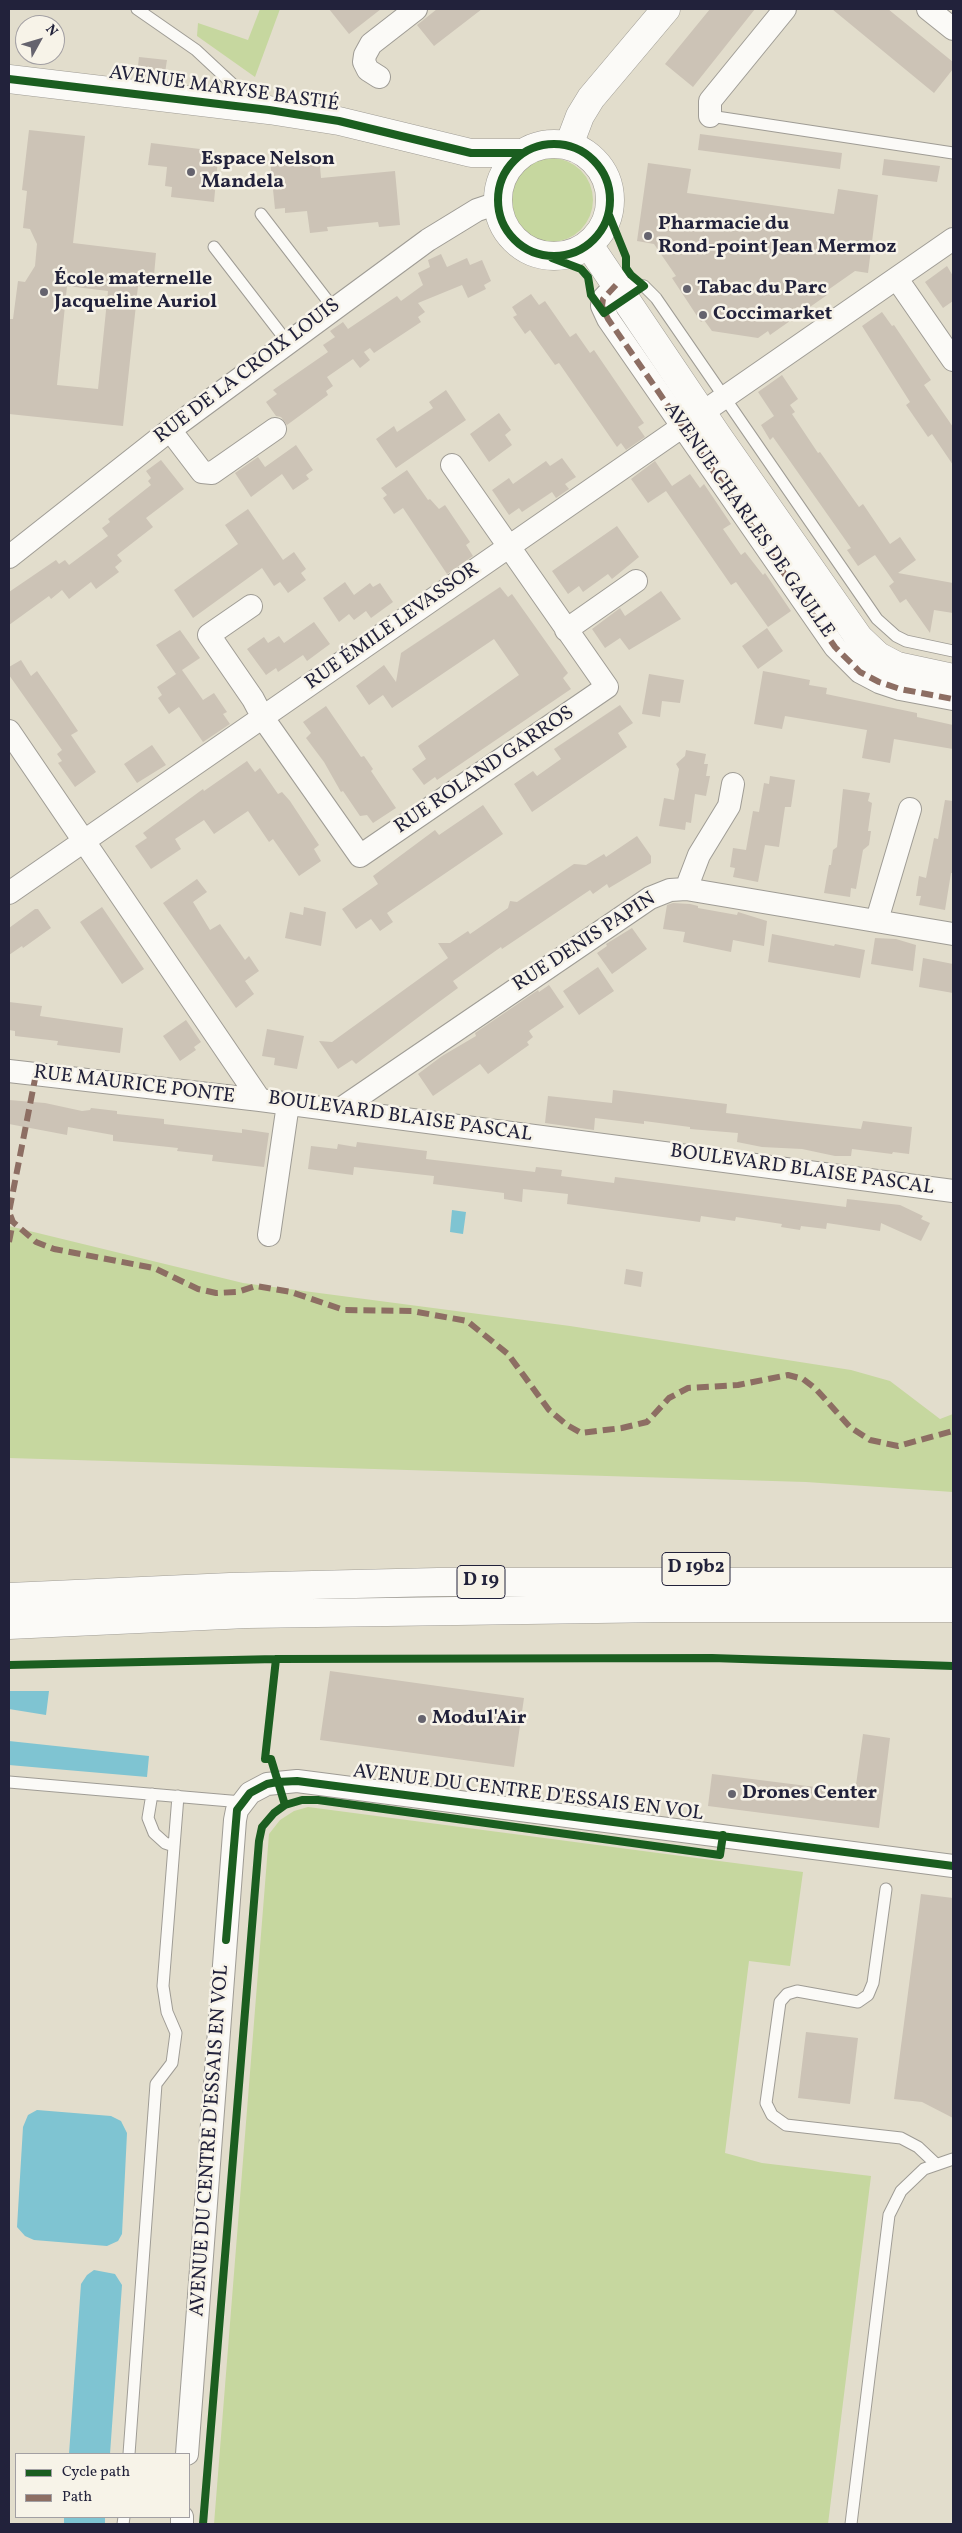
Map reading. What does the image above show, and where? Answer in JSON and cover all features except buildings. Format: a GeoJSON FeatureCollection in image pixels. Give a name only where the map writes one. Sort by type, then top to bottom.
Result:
{"type":"FeatureCollection","features":[{"type":"Feature","properties":{"kind":"main road"},"geometry":{"type":"LineString","coordinates":[[569,145],[580,116],[591,98],[666,9]]}},
{"type":"Feature","properties":{"kind":"main road","name":"AVENUE MARYSE BASTIÉ"},"geometry":{"type":"LineString","coordinates":[[9,79],[339,121],[470,153],[522,153]]}},
{"type":"Feature","properties":{"kind":"main road"},"geometry":{"type":"LineString","coordinates":[[552,143],[569,145],[585,152],[599,164],[607,180],[611,198],[609,216],[601,232],[589,245],[575,252],[560,256],[545,256],[531,251],[518,243],[507,232],[501,218],[499,193],[508,166],[522,153],[536,146],[552,143]]}},
{"type":"Feature","properties":{"kind":"main road","name":"AVENUE MARYSE BASTIÉ"},"geometry":{"type":"LineString","coordinates":[[470,153],[489,168],[499,193]]}},
{"type":"Feature","properties":{"kind":"main road","name":"AVENUE CHARLES DE GAULLE"},"geometry":{"type":"LineString","coordinates":[[589,245],[859,638],[878,656],[897,666],[953,678]]}},
{"type":"Feature","properties":{"kind":"main road","name":"D 19b2"},"geometry":{"type":"LineString","coordinates":[[438,1582],[783,1565],[953,1567]]}},
{"type":"Feature","properties":{"kind":"main road","name":"D 19"},"geometry":{"type":"LineString","coordinates":[[9,1597],[230,1587],[438,1582],[953,1582]]}},
{"type":"Feature","properties":{"kind":"main road","name":"D 19"},"geometry":{"type":"LineString","coordinates":[[9,1625],[314,1612],[657,1608],[953,1608]]}},
{"type":"Feature","properties":{"kind":"street"},"geometry":{"type":"LineString","coordinates":[[379,77],[368,70],[364,62],[365,55],[371,44],[416,9]]}},
{"type":"Feature","properties":{"kind":"street"},"geometry":{"type":"LineString","coordinates":[[710,116],[710,101],[785,9]]}},
{"type":"Feature","properties":{"kind":"street"},"geometry":{"type":"LineString","coordinates":[[928,9],[953,29]]}},
{"type":"Feature","properties":{"kind":"street","name":"RUE DE LA CROIX LOUIS"},"geometry":{"type":"LineString","coordinates":[[9,556],[170,430],[428,240],[477,210],[499,193]]}},
{"type":"Feature","properties":{"kind":"street","name":"RUE ÉMILE LEVASSOR"},"geometry":{"type":"LineString","coordinates":[[84,841],[953,239]]}},
{"type":"Feature","properties":{"kind":"street"},"geometry":{"type":"LineString","coordinates":[[897,279],[953,360]]}},
{"type":"Feature","properties":{"kind":"street","name":"AVENUE CHARLES DE GAULLE"},"geometry":{"type":"LineString","coordinates":[[703,413],[822,630],[845,658],[860,672],[900,690],[953,699]]}},
{"type":"Feature","properties":{"kind":"street"},"geometry":{"type":"LineString","coordinates":[[170,430],[202,472],[212,473],[275,429]]}},
{"type":"Feature","properties":{"kind":"street","name":"RUE ROLAND GARROS"},"geometry":{"type":"LineString","coordinates":[[263,718],[360,856],[607,687],[452,465]]}},
{"type":"Feature","properties":{"kind":"street"},"geometry":{"type":"LineString","coordinates":[[566,630],[636,581]]}},
{"type":"Feature","properties":{"kind":"street"},"geometry":{"type":"LineString","coordinates":[[251,606],[208,635],[253,699],[263,718]]}},
{"type":"Feature","properties":{"kind":"street","name":"BOULEVARD BLAISE PASCAL"},"geometry":{"type":"LineString","coordinates":[[9,731],[260,1100],[953,1191]]}},
{"type":"Feature","properties":{"kind":"street"},"geometry":{"type":"LineString","coordinates":[[686,889],[699,855],[729,806],[733,784]]}},
{"type":"Feature","properties":{"kind":"street"},"geometry":{"type":"LineString","coordinates":[[877,920],[910,809]]}},
{"type":"Feature","properties":{"kind":"street"},"geometry":{"type":"LineString","coordinates":[[9,893],[84,841]]}},
{"type":"Feature","properties":{"kind":"street","name":"RUE DENIS PAPIN"},"geometry":{"type":"LineString","coordinates":[[339,1110],[650,898],[670,890],[686,889],[953,934]]}},
{"type":"Feature","properties":{"kind":"street","name":"RUE MAURICE PONTE"},"geometry":{"type":"LineString","coordinates":[[9,1071],[260,1100]]}},
{"type":"Feature","properties":{"kind":"street"},"geometry":{"type":"LineString","coordinates":[[269,1236],[288,1104]]}},
{"type":"Feature","properties":{"kind":"street","name":"AVENUE DU CENTRE D'ESSAIS EN VOL"},"geometry":{"type":"LineString","coordinates":[[187,2453],[235,1820],[242,1802],[250,1793],[267,1784],[297,1781],[953,1866]]}},
{"type":"Feature","properties":{"kind":"lane"},"geometry":{"type":"LineString","coordinates":[[137,9],[196,50],[240,91],[248,109]]}},
{"type":"Feature","properties":{"kind":"lane"},"geometry":{"type":"LineString","coordinates":[[710,116],[953,153]]}},
{"type":"Feature","properties":{"kind":"lane"},"geometry":{"type":"LineString","coordinates":[[261,214],[334,309]]}},
{"type":"Feature","properties":{"kind":"lane"},"geometry":{"type":"LineString","coordinates":[[214,247],[288,343]]}},
{"type":"Feature","properties":{"kind":"lane"},"geometry":{"type":"LineString","coordinates":[[703,413],[877,619],[896,636],[906,641],[953,651]]}},
{"type":"Feature","properties":{"kind":"lane"},"geometry":{"type":"LineString","coordinates":[[9,1782],[242,1802]]}},
{"type":"Feature","properties":{"kind":"lane"},"geometry":{"type":"LineString","coordinates":[[152,1794],[148,1818],[154,1833],[165,1843],[174,1846]]}},
{"type":"Feature","properties":{"kind":"lane"},"geometry":{"type":"LineString","coordinates":[[128,2453],[156,2084],[172,2063],[176,2033],[167,2012],[162,1986],[178,1796]]}},
{"type":"Feature","properties":{"kind":"lane"},"geometry":{"type":"LineString","coordinates":[[886,1889],[873,1983],[868,1995],[858,2002],[797,1991],[787,1994],[780,2002],[766,2103],[772,2115],[786,2125],[901,2138],[918,2147],[936,2164]]}},
{"type":"Feature","properties":{"kind":"lane"},"geometry":{"type":"LineString","coordinates":[[851,2524],[889,2215],[902,2191],[924,2170],[953,2159]]}},
{"type":"Feature","properties":{"kind":"green space"},"geometry":{"type":"Polygon","coordinates":[[[260,9],[280,9],[255,77],[197,36],[198,23],[248,40],[260,9]]]}},
{"type":"Feature","properties":{"kind":"green space"},"geometry":{"type":"Polygon","coordinates":[[[551,158],[567,161],[581,170],[590,184],[593,200],[590,216],[581,230],[567,239],[551,242],[535,239],[521,230],[512,216],[509,200],[512,184],[521,170],[535,161],[551,158]]]}},
{"type":"Feature","properties":{"kind":"green space"},"geometry":{"type":"Polygon","coordinates":[[[9,1226],[243,1283],[570,1326],[851,1370],[890,1381],[940,1419],[953,1414],[953,1492],[806,1482],[9,1458],[9,1226]]]}},
{"type":"Feature","properties":{"kind":"green space"},"geometry":{"type":"Polygon","coordinates":[[[308,1807],[803,1872],[790,1966],[749,1961],[725,2153],[762,2163],[871,2176],[828,2524],[214,2524],[269,1834],[280,1820],[294,1811],[308,1807]]]}},
{"type":"Feature","properties":{"kind":"water"},"geometry":{"type":"Polygon","coordinates":[[[452,1210],[466,1212],[463,1234],[450,1232],[452,1210]]]}},
{"type":"Feature","properties":{"kind":"water"},"geometry":{"type":"Polygon","coordinates":[[[9,1691],[49,1691],[46,1715],[9,1709],[9,1691]]]}},
{"type":"Feature","properties":{"kind":"water"},"geometry":{"type":"Polygon","coordinates":[[[9,1741],[149,1756],[147,1777],[9,1765],[9,1741]]]}},
{"type":"Feature","properties":{"kind":"water"},"geometry":{"type":"Polygon","coordinates":[[[37,2110],[111,2116],[121,2121],[127,2133],[122,2234],[118,2241],[107,2246],[34,2240],[25,2236],[17,2227],[23,2127],[28,2115],[37,2110]]]}},
{"type":"Feature","properties":{"kind":"water"},"geometry":{"type":"Polygon","coordinates":[[[94,2270],[115,2274],[122,2285],[110,2453],[69,2453],[81,2284],[87,2275],[94,2270]]]}},
{"type":"Feature","properties":{"kind":"water"},"geometry":{"type":"Polygon","coordinates":[[[64,2518],[105,2518],[105,2524],[64,2524],[64,2518]]]}},
{"type":"Feature","properties":{"kind":"marked path"},"geometry":{"type":"LineString","coordinates":[[616,285],[603,299],[602,306],[608,319],[835,647],[860,672],[879,682],[900,689],[953,699]]}},
{"type":"Feature","properties":{"kind":"marked path"},"geometry":{"type":"LineString","coordinates":[[36,1074],[9,1212],[13,1222],[36,1242],[54,1249],[154,1268],[198,1289],[216,1293],[237,1292],[256,1286],[291,1292],[344,1310],[412,1311],[467,1321],[508,1354],[549,1410],[567,1425],[581,1433],[622,1428],[647,1422],[669,1398],[688,1388],[738,1385],[788,1375],[803,1379],[816,1389],[850,1427],[870,1440],[898,1446],[953,1431]]}},
{"type":"Feature","properties":{"kind":"marked path"},"geometry":{"type":"LineString","coordinates":[[9,1242],[13,1222]]}},
{"type":"Feature","properties":{"kind":"cycle path"},"geometry":{"type":"LineString","coordinates":[[9,79],[269,110],[339,121],[471,153],[522,153]]}},
{"type":"Feature","properties":{"kind":"cycle path"},"geometry":{"type":"LineString","coordinates":[[554,144],[576,148],[594,160],[606,178],[610,200],[606,222],[594,240],[576,252],[554,256],[532,252],[514,240],[502,222],[498,200],[502,178],[514,160],[532,148],[554,144]]}},
{"type":"Feature","properties":{"kind":"cycle path"},"geometry":{"type":"LineString","coordinates":[[552,258],[581,269],[588,277],[591,295],[604,313],[644,286],[626,268],[626,257],[609,215]]}},
{"type":"Feature","properties":{"kind":"cycle path"},"geometry":{"type":"LineString","coordinates":[[9,1665],[276,1659],[712,1658],[953,1666]]}},
{"type":"Feature","properties":{"kind":"cycle path"},"geometry":{"type":"LineString","coordinates":[[203,2524],[259,1841],[262,1827],[274,1813],[285,1805],[271,1759],[265,1759],[276,1659]]}},
{"type":"Feature","properties":{"kind":"cycle path"},"geometry":{"type":"LineString","coordinates":[[226,1940],[237,1810],[250,1793],[267,1784],[277,1782],[297,1781],[953,1866]]}},
{"type":"Feature","properties":{"kind":"cycle path"},"geometry":{"type":"LineString","coordinates":[[285,1805],[302,1800],[318,1800],[720,1855],[723,1835]]}},
{"type":"Feature","properties":{"kind":"place","name":"Espace Nelson Mandela"},"geometry":{"type":"Point","coordinates":[191,172]}},
{"type":"Feature","properties":{"kind":"place","name":"Pharmacie du Rond-point Jean Mermoz"},"geometry":{"type":"Point","coordinates":[648,236]}},
{"type":"Feature","properties":{"kind":"place","name":"Tabac du Parc"},"geometry":{"type":"Point","coordinates":[687,289]}},
{"type":"Feature","properties":{"kind":"place","name":"École maternelle Jacqueline Auriol"},"geometry":{"type":"Point","coordinates":[44,292]}},
{"type":"Feature","properties":{"kind":"place","name":"Coccimarket"},"geometry":{"type":"Point","coordinates":[703,315]}},
{"type":"Feature","properties":{"kind":"place","name":"Modul'Air"},"geometry":{"type":"Point","coordinates":[422,1719]}},
{"type":"Feature","properties":{"kind":"place","name":"Drones Center"},"geometry":{"type":"Point","coordinates":[732,1794]}}]}
